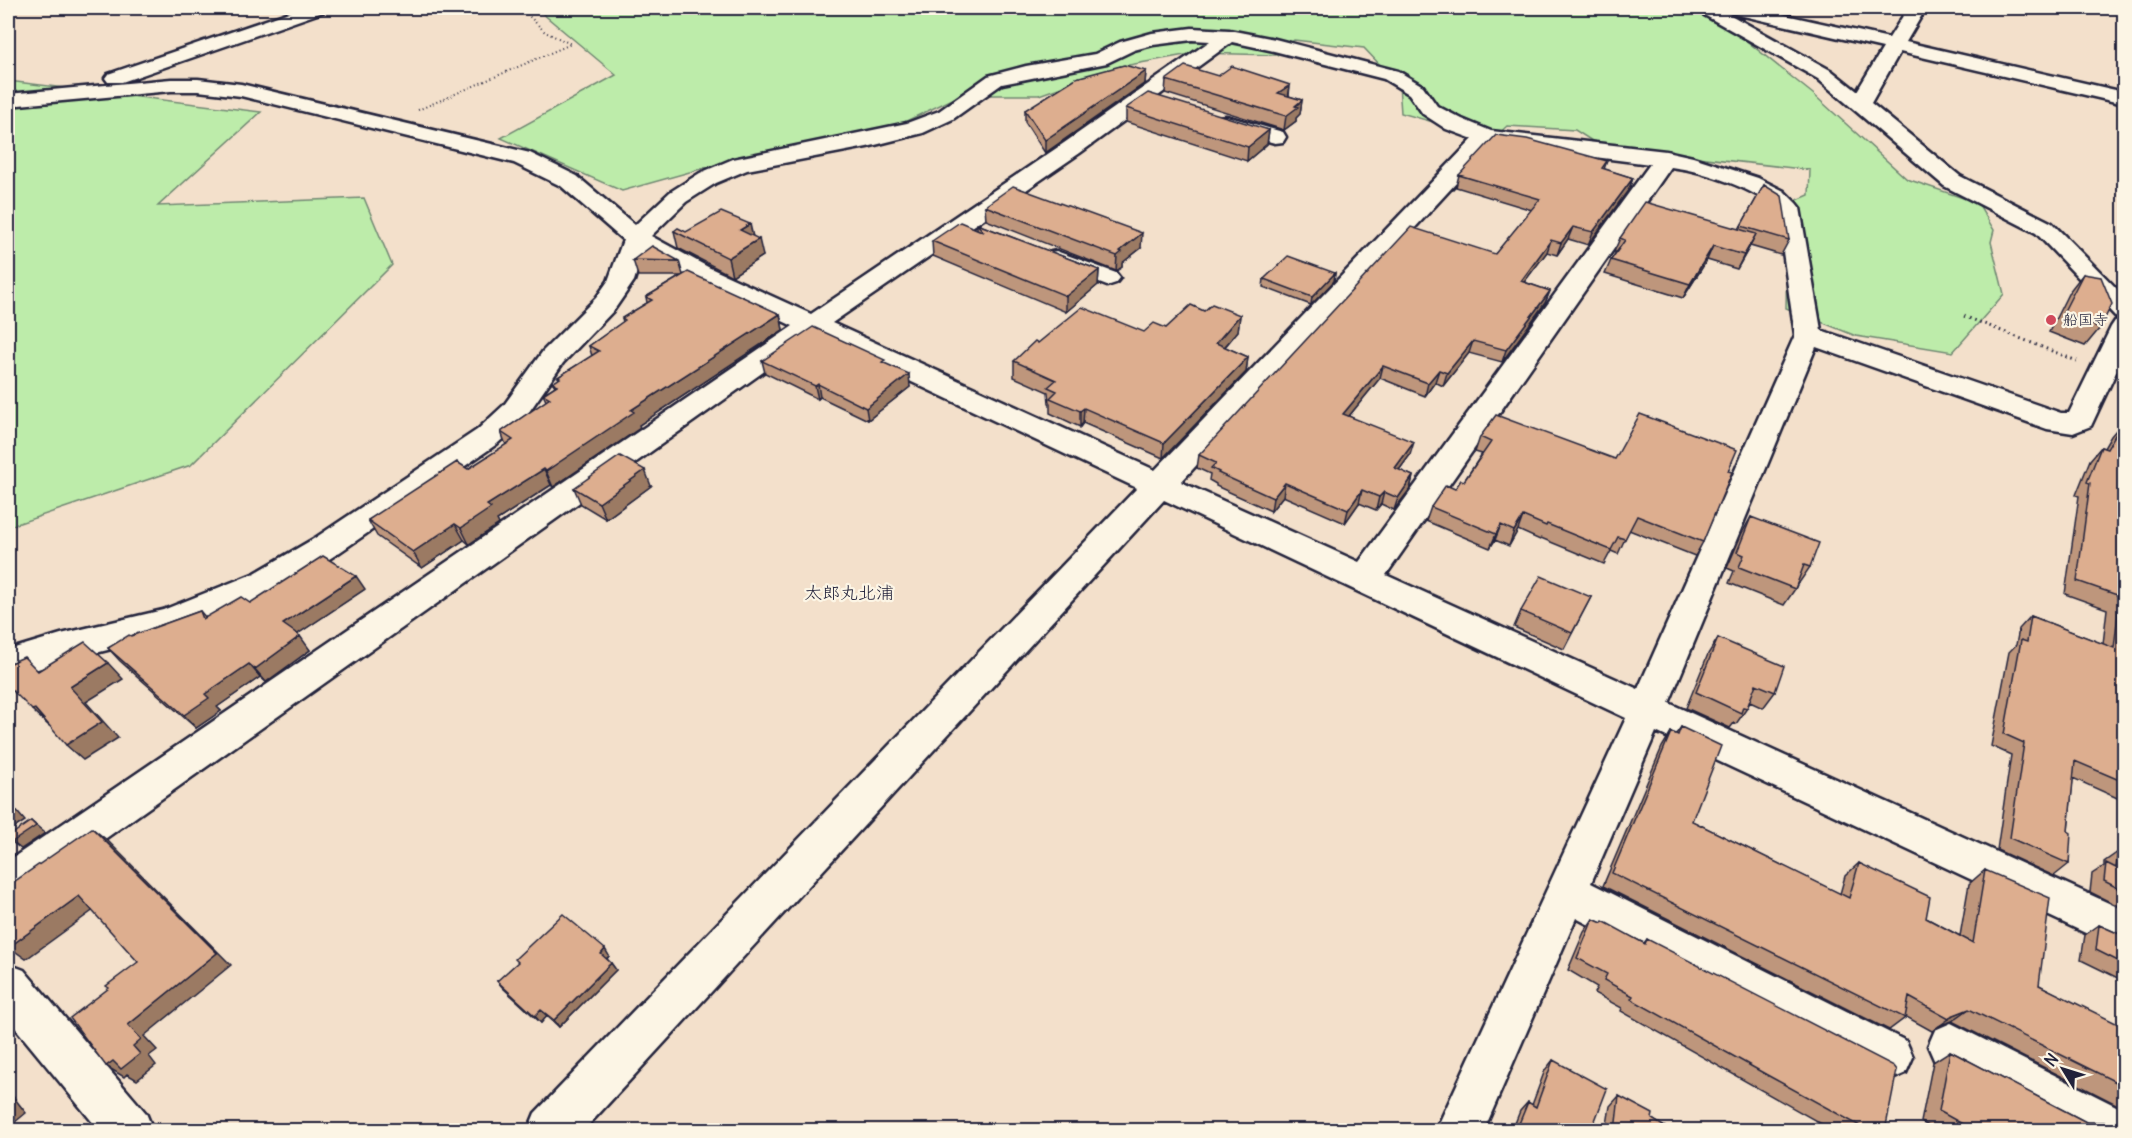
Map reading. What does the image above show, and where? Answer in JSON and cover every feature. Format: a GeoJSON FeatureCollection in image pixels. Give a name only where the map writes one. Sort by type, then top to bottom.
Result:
{"type":"FeatureCollection","features":[{"type":"Feature","properties":{"kind":"street"},"geometry":{"type":"LineString","coordinates":[[87,92],[113,78],[317,8]]}},
{"type":"Feature","properties":{"kind":"street"},"geometry":{"type":"LineString","coordinates":[[1705,8],[1825,75],[1952,181],[2044,228],[2124,310]]}},
{"type":"Feature","properties":{"kind":"street"},"geometry":{"type":"LineString","coordinates":[[1732,8],[2124,98]]}},
{"type":"Feature","properties":{"kind":"street"},"geometry":{"type":"LineString","coordinates":[[1860,104],[1917,8]]}},
{"type":"Feature","properties":{"kind":"street"},"geometry":{"type":"LineString","coordinates":[[8,664],[61,648],[169,622],[267,582],[364,521],[487,437],[514,412],[553,357],[605,304],[621,281],[636,238],[678,197],[708,178],[741,164],[867,140],[915,128],[946,115],[995,80],[1100,59],[1127,46],[1152,39],[1192,34],[1229,36],[1275,45],[1391,75],[1416,90],[1431,110],[1454,124],[1487,137],[1666,158],[1750,183],[1776,196],[1788,208],[1809,334],[1647,711],[1460,1131]]}},
{"type":"Feature","properties":{"kind":"street"},"geometry":{"type":"LineString","coordinates":[[8,884],[812,325],[973,227],[1144,96],[1229,36]]}},
{"type":"Feature","properties":{"kind":"street"},"geometry":{"type":"LineString","coordinates":[[8,100],[171,85],[240,90],[483,147],[546,168],[569,181],[636,238],[699,272],[2124,931]]}},
{"type":"Feature","properties":{"kind":"street"},"geometry":{"type":"LineString","coordinates":[[1144,96],[1166,103]]}},
{"type":"Feature","properties":{"kind":"street"},"geometry":{"type":"LineString","coordinates":[[1209,117],[1275,137]]}},
{"type":"Feature","properties":{"kind":"street"},"geometry":{"type":"LineString","coordinates":[[552,1131],[1487,137]]}},
{"type":"Feature","properties":{"kind":"street"},"geometry":{"type":"LineString","coordinates":[[1364,580],[1666,158]]}},
{"type":"Feature","properties":{"kind":"street"},"geometry":{"type":"LineString","coordinates":[[1029,248],[1107,278]]}},
{"type":"Feature","properties":{"kind":"street"},"geometry":{"type":"LineString","coordinates":[[1809,334],[2057,422],[2073,424],[2081,418],[2114,374],[2124,327]]}},
{"type":"Feature","properties":{"kind":"street"},"geometry":{"type":"LineString","coordinates":[[1567,892],[1890,1058]]}},
{"type":"Feature","properties":{"kind":"street"},"geometry":{"type":"LineString","coordinates":[[8,985],[129,1131]]}},
{"type":"Feature","properties":{"kind":"street"},"geometry":{"type":"LineString","coordinates":[[1951,1046],[2114,1131]]}},
{"type":"Feature","properties":{"kind":"path"},"geometry":{"type":"LineString","coordinates":[[387,123],[571,44],[546,32],[527,14],[510,8]]}},
{"type":"Feature","properties":{"kind":"path"},"geometry":{"type":"LineString","coordinates":[[1964,316],[2114,374]]}},
{"type":"Feature","properties":{"kind":"green space"},"geometry":{"type":"Polygon","coordinates":[[[536,8],[1691,8],[1718,18],[1813,94],[1907,179],[1978,203],[1994,230],[1991,242],[2004,294],[1953,352],[1856,336],[1786,308],[1788,204],[1809,195],[1810,170],[1600,146],[1575,130],[1507,126],[1493,139],[1401,113],[1399,85],[1364,48],[1294,40],[1277,55],[1196,53],[1118,67],[1039,95],[961,95],[898,125],[754,154],[622,191],[501,138],[616,75],[536,8]]]}},
{"type":"Feature","properties":{"kind":"green space"},"geometry":{"type":"Polygon","coordinates":[[[8,81],[261,112],[158,206],[364,198],[392,265],[191,465],[8,527],[8,81]]]}},
{"type":"Feature","properties":{"kind":"building"},"geometry":{"type":"Polygon","coordinates":[[[1124,65],[1146,71],[1045,140],[1025,110],[1076,78],[1124,65]]]}},
{"type":"Feature","properties":{"kind":"building"},"geometry":{"type":"Polygon","coordinates":[[[1185,66],[1218,76],[1232,66],[1290,85],[1278,93],[1302,100],[1295,106],[1298,107],[1286,116],[1166,80],[1185,66]]]}},
{"type":"Feature","properties":{"kind":"building"},"geometry":{"type":"Polygon","coordinates":[[[1148,93],[1269,130],[1248,147],[1126,108],[1148,93]]]}},
{"type":"Feature","properties":{"kind":"building"},"geometry":{"type":"Polygon","coordinates":[[[1496,135],[1527,139],[1607,161],[1602,168],[1633,178],[1593,232],[1573,227],[1561,243],[1551,240],[1521,281],[1550,291],[1506,350],[1473,341],[1447,373],[1439,370],[1428,383],[1383,366],[1343,414],[1414,442],[1395,468],[1413,476],[1398,498],[1384,492],[1379,497],[1362,490],[1348,510],[1285,483],[1273,498],[1211,468],[1216,463],[1199,455],[1411,227],[1495,254],[1540,199],[1459,175],[1496,135]]]}},
{"type":"Feature","properties":{"kind":"building"},"geometry":{"type":"Polygon","coordinates":[[[1764,185],[1782,196],[1789,240],[1741,226],[1764,185]]]}},
{"type":"Feature","properties":{"kind":"building"},"geometry":{"type":"Polygon","coordinates":[[[1013,186],[1142,233],[1117,256],[985,206],[1013,186]]]}},
{"type":"Feature","properties":{"kind":"building"},"geometry":{"type":"Polygon","coordinates":[[[1645,202],[1756,234],[1744,255],[1713,246],[1690,284],[1611,260],[1625,240],[1620,238],[1645,202]]]}},
{"type":"Feature","properties":{"kind":"building"},"geometry":{"type":"Polygon","coordinates":[[[721,212],[750,224],[740,230],[759,239],[728,258],[674,231],[678,228],[686,232],[721,212]]]}},
{"type":"Feature","properties":{"kind":"building"},"geometry":{"type":"Polygon","coordinates":[[[960,222],[984,232],[977,224],[1099,270],[1066,296],[932,241],[960,222]]]}},
{"type":"Feature","properties":{"kind":"building"},"geometry":{"type":"Polygon","coordinates":[[[652,246],[679,261],[633,260],[652,246]]]}},
{"type":"Feature","properties":{"kind":"building"},"geometry":{"type":"Polygon","coordinates":[[[1288,256],[1335,273],[1312,297],[1264,279],[1288,256]]]}},
{"type":"Feature","properties":{"kind":"building"},"geometry":{"type":"Polygon","coordinates":[[[688,272],[780,314],[631,410],[634,412],[546,471],[544,469],[487,505],[491,508],[461,528],[455,524],[413,552],[368,520],[457,462],[468,469],[513,440],[501,432],[550,398],[543,394],[557,385],[553,383],[560,378],[558,377],[599,351],[589,346],[625,320],[622,318],[652,300],[646,297],[688,272]]]}},
{"type":"Feature","properties":{"kind":"building"},"geometry":{"type":"Polygon","coordinates":[[[2083,274],[2101,277],[2112,304],[2100,328],[2063,313],[2083,274]]]}},
{"type":"Feature","properties":{"kind":"building"},"geometry":{"type":"Polygon","coordinates":[[[1212,304],[1240,315],[1216,343],[1248,357],[1164,443],[1084,408],[1080,411],[1050,398],[1057,391],[1048,387],[1056,380],[1014,361],[1035,341],[1038,343],[1082,307],[1144,332],[1154,323],[1166,328],[1191,305],[1204,311],[1212,304]]]}},
{"type":"Feature","properties":{"kind":"building"},"geometry":{"type":"Polygon","coordinates":[[[813,327],[885,360],[882,362],[909,374],[866,408],[818,384],[815,386],[762,361],[813,327]]]}},
{"type":"Feature","properties":{"kind":"building"},"geometry":{"type":"Polygon","coordinates":[[[1640,414],[1737,450],[1728,471],[1732,472],[1703,542],[1637,516],[1625,539],[1618,537],[1611,550],[1523,516],[1514,531],[1501,525],[1496,534],[1431,507],[1446,485],[1455,489],[1461,480],[1464,481],[1491,442],[1480,437],[1496,415],[1615,459],[1640,414]]]}},
{"type":"Feature","properties":{"kind":"building"},"geometry":{"type":"Polygon","coordinates":[[[2122,423],[2124,424],[2124,782],[2075,761],[2068,831],[2071,833],[2069,864],[2010,838],[2024,743],[2004,734],[2021,640],[2027,642],[2031,616],[2114,648],[2120,596],[2077,581],[2090,483],[2087,482],[2101,447],[2107,449],[2122,423]]]}},
{"type":"Feature","properties":{"kind":"building"},"geometry":{"type":"Polygon","coordinates":[[[620,456],[645,470],[599,503],[574,488],[620,456]]]}},
{"type":"Feature","properties":{"kind":"building"},"geometry":{"type":"Polygon","coordinates":[[[1751,517],[1819,543],[1810,567],[1804,565],[1795,589],[1739,567],[1744,555],[1737,552],[1751,517]]]}},
{"type":"Feature","properties":{"kind":"building"},"geometry":{"type":"Polygon","coordinates":[[[323,556],[356,576],[283,624],[300,636],[255,669],[249,664],[205,694],[209,698],[184,715],[108,648],[129,635],[200,611],[203,619],[241,597],[250,603],[323,556]]]}},
{"type":"Feature","properties":{"kind":"building"},"geometry":{"type":"Polygon","coordinates":[[[1541,576],[1591,597],[1572,633],[1521,611],[1541,576]]]}},
{"type":"Feature","properties":{"kind":"building"},"geometry":{"type":"Polygon","coordinates":[[[1718,638],[1784,666],[1775,692],[1756,684],[1747,708],[1743,707],[1741,713],[1696,692],[1718,638]]]}},
{"type":"Feature","properties":{"kind":"building"},"geometry":{"type":"Polygon","coordinates":[[[85,642],[108,663],[70,687],[102,722],[66,745],[35,709],[32,710],[8,686],[8,664],[24,657],[38,671],[85,642]]]}},
{"type":"Feature","properties":{"kind":"building"},"geometry":{"type":"Polygon","coordinates":[[[1681,727],[1721,746],[1692,821],[1849,898],[1859,863],[1930,897],[1926,918],[1973,943],[1985,870],[2050,898],[2039,985],[2124,1027],[2124,1086],[1969,1009],[1949,1019],[1909,997],[1905,1018],[1612,873],[1671,732],[1678,735],[1681,727]]]}},
{"type":"Feature","properties":{"kind":"building"},"geometry":{"type":"Polygon","coordinates":[[[31,821],[36,826],[12,842],[8,837],[31,821]]]}},
{"type":"Feature","properties":{"kind":"building"},"geometry":{"type":"Polygon","coordinates":[[[92,828],[217,953],[128,1025],[141,1039],[133,1046],[140,1054],[121,1069],[113,1061],[106,1066],[70,1018],[109,988],[106,986],[138,962],[79,896],[9,947],[8,945],[8,886],[92,828]]]}},
{"type":"Feature","properties":{"kind":"building"},"geometry":{"type":"Polygon","coordinates":[[[2118,852],[2124,854],[2124,891],[2104,881],[2106,863],[2116,868],[2118,852]]]}},
{"type":"Feature","properties":{"kind":"building"},"geometry":{"type":"Polygon","coordinates":[[[563,914],[605,949],[601,954],[611,963],[554,1020],[541,1010],[535,1016],[497,981],[518,962],[515,959],[563,914]]]}},
{"type":"Feature","properties":{"kind":"building"},"geometry":{"type":"Polygon","coordinates":[[[1593,919],[1602,923],[1603,921],[1645,944],[1647,939],[1894,1066],[1897,1070],[1885,1131],[1869,1131],[1631,999],[1633,996],[1604,980],[1607,974],[1577,958],[1593,919]]]}},
{"type":"Feature","properties":{"kind":"building"},"geometry":{"type":"Polygon","coordinates":[[[2099,925],[2124,936],[2124,964],[2096,950],[2099,925]]]}},
{"type":"Feature","properties":{"kind":"building"},"geometry":{"type":"Polygon","coordinates":[[[1950,1051],[2086,1122],[2124,1122],[2124,1131],[1975,1131],[1939,1111],[1950,1051]]]}},
{"type":"Feature","properties":{"kind":"building"},"geometry":{"type":"Polygon","coordinates":[[[1553,1060],[1607,1089],[1591,1131],[1516,1131],[1528,1102],[1536,1107],[1553,1060]]]}},
{"type":"Feature","properties":{"kind":"building"},"geometry":{"type":"Polygon","coordinates":[[[1619,1096],[1653,1114],[1652,1119],[1671,1131],[1615,1131],[1619,1096]]]}},
{"type":"Feature","properties":{"kind":"place","name":"船国寺"},"geometry":{"type":"Point","coordinates":[2051,320]}},
{"type":"Feature","properties":{"kind":"district","name":"太郎丸北浦"},"geometry":{"type":"Point","coordinates":[849,593]}}]}
